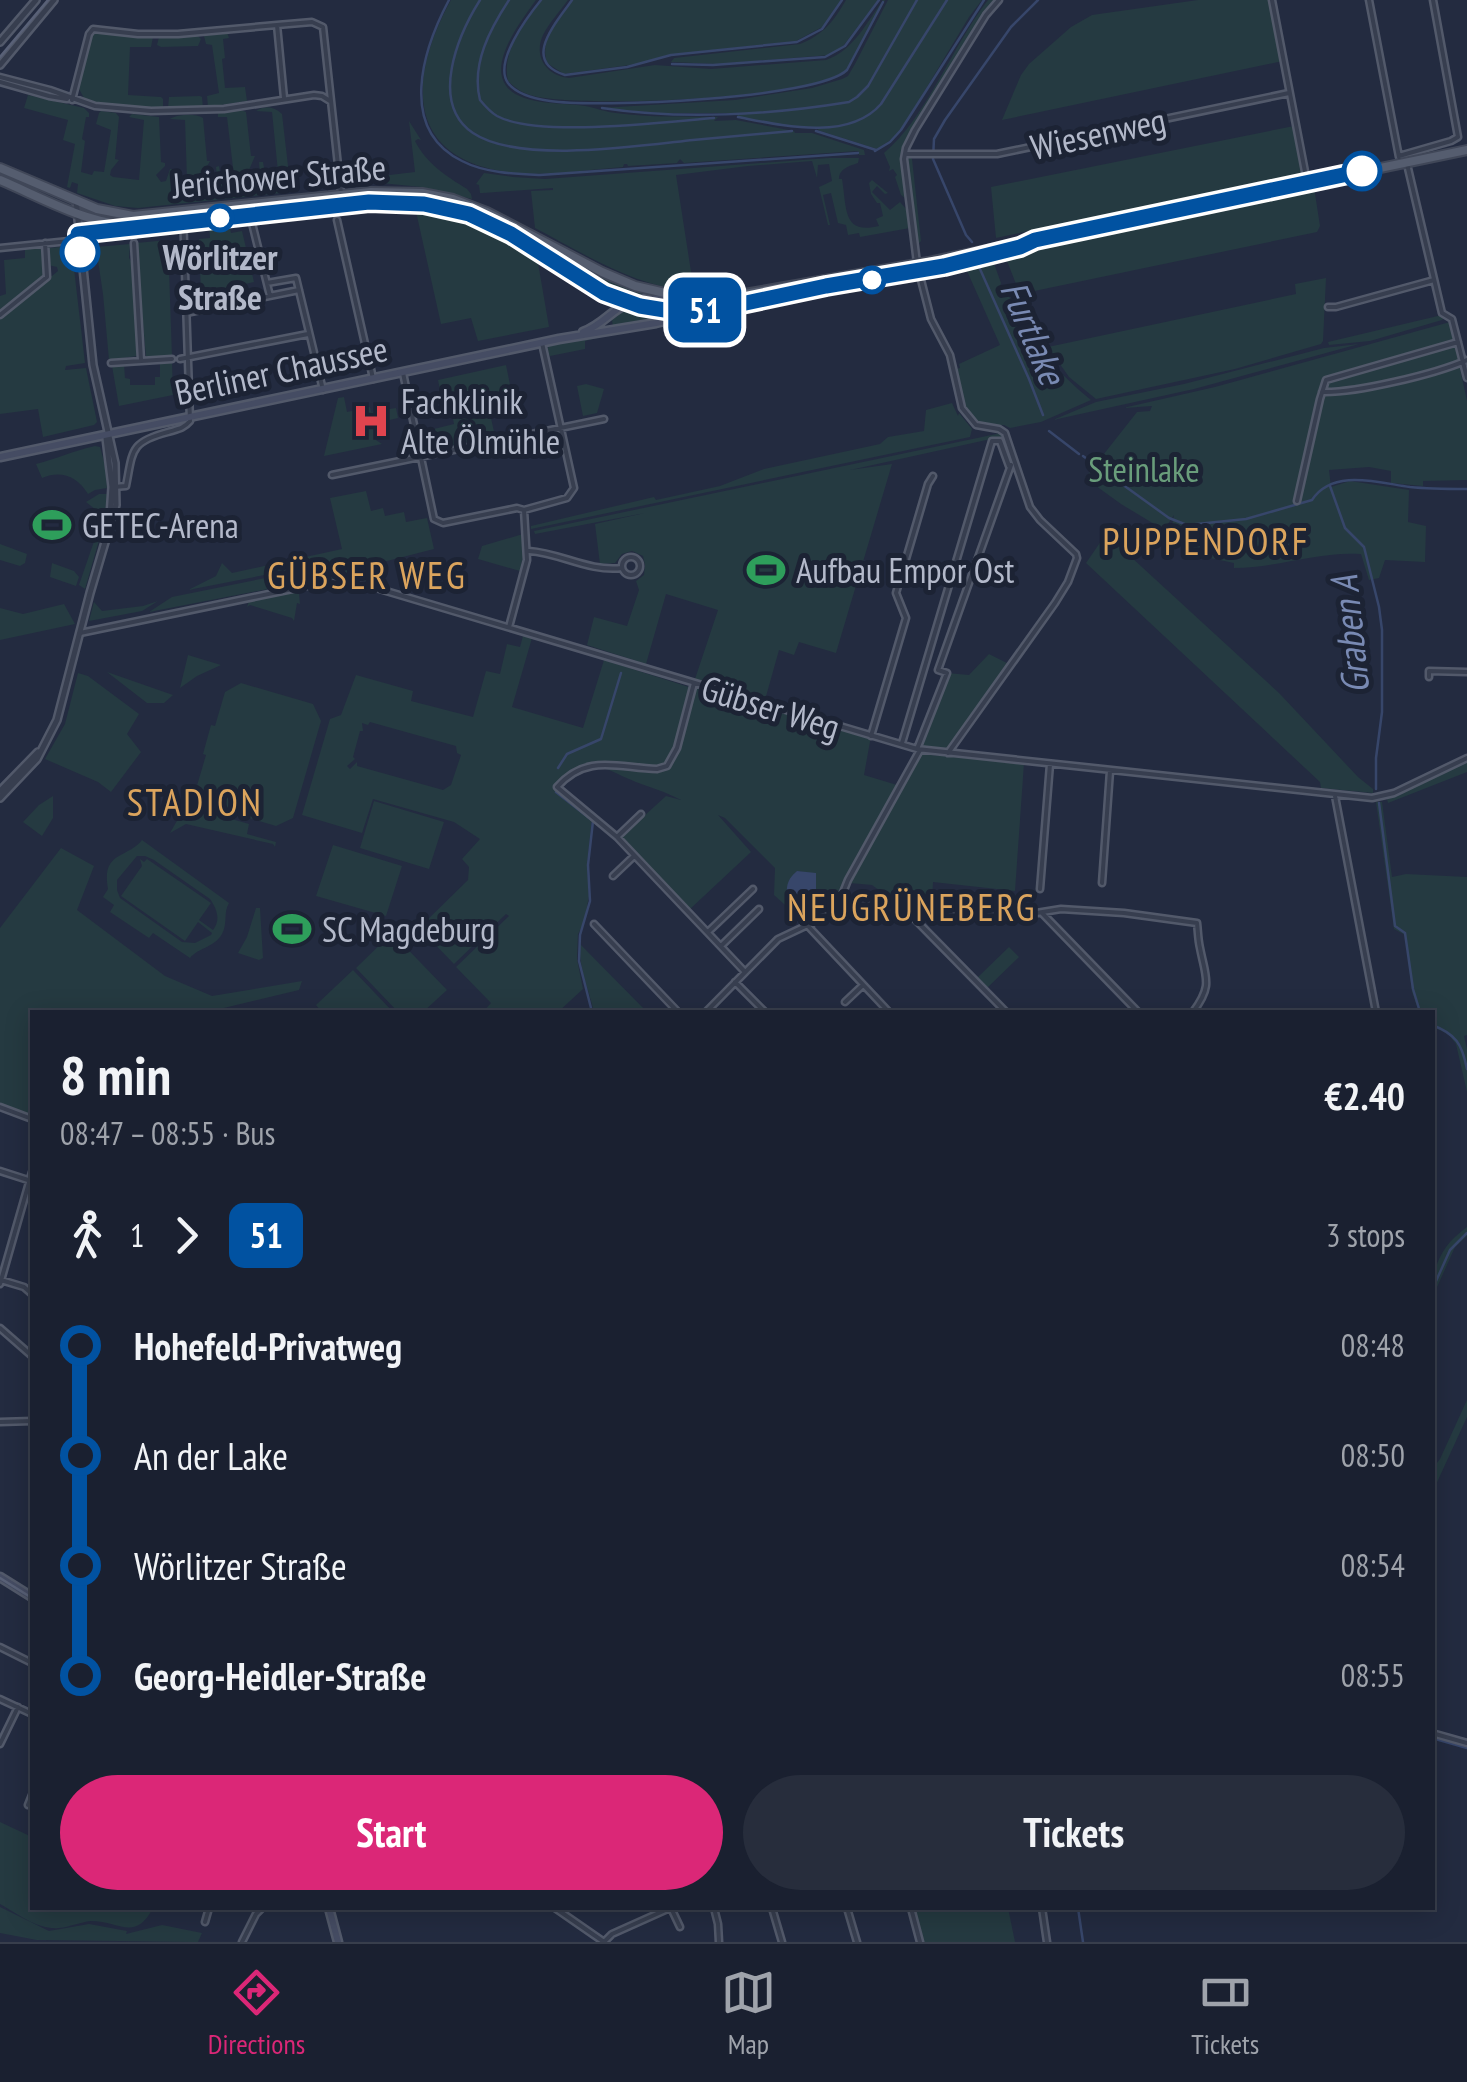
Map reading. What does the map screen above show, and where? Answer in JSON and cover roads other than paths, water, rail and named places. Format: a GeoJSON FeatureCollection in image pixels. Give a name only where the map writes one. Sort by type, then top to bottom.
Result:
{"type":"FeatureCollection","features":[{"type":"Feature","properties":{"kind":"main road","name":"Berliner Chaussee"},"geometry":{"type":"LineString","coordinates":[[0,457],[542,343],[696,315],[1467,150]]}},
{"type":"Feature","properties":{"kind":"main road","name":"Jerichower Straße"},"geometry":{"type":"LineString","coordinates":[[0,168],[101,210],[125,215],[148,216],[341,194],[408,192],[453,199],[493,214],[622,282],[671,296]]}},
{"type":"Feature","properties":{"kind":"main road","name":"Jerichower Straße"},"geometry":{"type":"LineString","coordinates":[[0,180],[133,231],[183,222],[338,211],[404,202],[436,206],[469,214],[511,234],[590,286],[628,303],[660,310],[707,310]]}},
{"type":"Feature","properties":{"kind":"main road","name":"Berliner Chaussee"},"geometry":{"type":"LineString","coordinates":[[574,337],[628,303],[647,298],[738,296],[918,267]]}},
{"type":"Feature","properties":{"kind":"main road"},"geometry":{"type":"LineString","coordinates":[[606,320],[611,332]]}},
{"type":"Feature","properties":{"kind":"main road"},"geometry":{"type":"LineString","coordinates":[[0,1577],[30,1596]]}},
{"type":"Feature","properties":{"kind":"main road"},"geometry":{"type":"LineString","coordinates":[[330,1910],[338,1942]]}},
{"type":"Feature","properties":{"kind":"street"},"geometry":{"type":"LineString","coordinates":[[0,42],[36,0]]}},
{"type":"Feature","properties":{"kind":"street"},"geometry":{"type":"LineString","coordinates":[[0,66],[54,0]]}},
{"type":"Feature","properties":{"kind":"street"},"geometry":{"type":"LineString","coordinates":[[948,753],[1055,602],[1078,561],[1076,554],[1030,508],[1004,432],[976,426],[966,417],[950,356],[931,319],[918,267],[905,154],[914,130],[999,0]]}},
{"type":"Feature","properties":{"kind":"street"},"geometry":{"type":"LineString","coordinates":[[1272,0],[1307,184]]}},
{"type":"Feature","properties":{"kind":"street"},"geometry":{"type":"LineString","coordinates":[[1369,0],[1402,161],[1442,313],[1452,319],[1467,378]]}},
{"type":"Feature","properties":{"kind":"street"},"geometry":{"type":"LineString","coordinates":[[1402,161],[1458,137],[1433,0]]}},
{"type":"Feature","properties":{"kind":"street"},"geometry":{"type":"LineString","coordinates":[[72,100],[88,34],[93,29],[178,34],[312,22],[321,25],[341,194],[338,211],[368,357]]}},
{"type":"Feature","properties":{"kind":"street"},"geometry":{"type":"LineString","coordinates":[[277,25],[284,98]]}},
{"type":"Feature","properties":{"kind":"street"},"geometry":{"type":"LineString","coordinates":[[0,80],[95,106],[166,112],[318,95],[330,101]]}},
{"type":"Feature","properties":{"kind":"street","name":"Wiesenweg"},"geometry":{"type":"LineString","coordinates":[[905,154],[997,154],[1289,93]]}},
{"type":"Feature","properties":{"kind":"street"},"geometry":{"type":"LineString","coordinates":[[0,795],[31,767],[58,720],[116,505],[76,200]]}},
{"type":"Feature","properties":{"kind":"street"},"geometry":{"type":"LineString","coordinates":[[114,487],[126,486],[132,456],[140,442],[190,423],[183,212]]}},
{"type":"Feature","properties":{"kind":"street"},"geometry":{"type":"LineString","coordinates":[[250,215],[270,296]]}},
{"type":"Feature","properties":{"kind":"street","name":"Jerichower Straße"},"geometry":{"type":"LineString","coordinates":[[0,248],[133,231]]}},
{"type":"Feature","properties":{"kind":"street"},"geometry":{"type":"LineString","coordinates":[[0,315],[47,277],[45,243]]}},
{"type":"Feature","properties":{"kind":"street"},"geometry":{"type":"LineString","coordinates":[[134,243],[140,360]]}},
{"type":"Feature","properties":{"kind":"street"},"geometry":{"type":"LineString","coordinates":[[267,283],[295,278],[323,390]]}},
{"type":"Feature","properties":{"kind":"street"},"geometry":{"type":"LineString","coordinates":[[1328,306],[1434,280]]}},
{"type":"Feature","properties":{"kind":"street"},"geometry":{"type":"LineString","coordinates":[[186,314],[299,290]]}},
{"type":"Feature","properties":{"kind":"street"},"geometry":{"type":"LineString","coordinates":[[180,359],[309,334]]}},
{"type":"Feature","properties":{"kind":"street"},"geometry":{"type":"LineString","coordinates":[[1297,501],[1326,380],[1458,342]]}},
{"type":"Feature","properties":{"kind":"street"},"geometry":{"type":"LineString","coordinates":[[403,372],[431,513],[436,521],[524,510],[564,499],[574,490],[542,343]]}},
{"type":"Feature","properties":{"kind":"street"},"geometry":{"type":"LineString","coordinates":[[111,363],[172,359]]}},
{"type":"Feature","properties":{"kind":"street"},"geometry":{"type":"LineString","coordinates":[[1322,392],[1342,393],[1465,361]]}},
{"type":"Feature","properties":{"kind":"street"},"geometry":{"type":"LineString","coordinates":[[370,364],[373,379]]}},
{"type":"Feature","properties":{"kind":"street"},"geometry":{"type":"LineString","coordinates":[[332,475],[604,418]]}},
{"type":"Feature","properties":{"kind":"street"},"geometry":{"type":"LineString","coordinates":[[708,1010],[778,940],[831,914],[919,749],[948,674],[938,670],[1013,465],[1000,441],[992,441],[902,745]]}},
{"type":"Feature","properties":{"kind":"street"},"geometry":{"type":"LineString","coordinates":[[870,736],[906,618],[896,593],[932,476]]}},
{"type":"Feature","properties":{"kind":"street"},"geometry":{"type":"LineString","coordinates":[[508,628],[526,569],[524,510]]}},
{"type":"Feature","properties":{"kind":"street"},"geometry":{"type":"LineString","coordinates":[[528,551],[594,568],[622,568]]}},
{"type":"Feature","properties":{"kind":"street","name":"Gübser Weg"},"geometry":{"type":"LineString","coordinates":[[80,633],[338,583],[376,588],[919,749],[1372,798],[1384,797],[1467,758]]}},
{"type":"Feature","properties":{"kind":"street"},"geometry":{"type":"LineString","coordinates":[[1429,678],[1429,671],[1467,672]]}},
{"type":"Feature","properties":{"kind":"street"},"geometry":{"type":"LineString","coordinates":[[694,684],[677,748],[667,766],[588,766],[567,776],[558,787],[617,838],[745,972]]}},
{"type":"Feature","properties":{"kind":"street"},"geometry":{"type":"LineString","coordinates":[[1040,888],[1050,764]]}},
{"type":"Feature","properties":{"kind":"street"},"geometry":{"type":"LineString","coordinates":[[1102,883],[1110,770]]}},
{"type":"Feature","properties":{"kind":"street"},"geometry":{"type":"LineString","coordinates":[[1335,796],[1376,1010]]}},
{"type":"Feature","properties":{"kind":"street"},"geometry":{"type":"LineString","coordinates":[[617,838],[641,814]]}},
{"type":"Feature","properties":{"kind":"street"},"geometry":{"type":"LineString","coordinates":[[613,876],[634,856]]}},
{"type":"Feature","properties":{"kind":"street"},"geometry":{"type":"LineString","coordinates":[[708,932],[754,889]]}},
{"type":"Feature","properties":{"kind":"street"},"geometry":{"type":"LineString","coordinates":[[838,905],[875,901],[1018,916],[1061,909],[1124,912],[1197,922],[1208,976],[1205,996],[1194,1010]]}},
{"type":"Feature","properties":{"kind":"street"},"geometry":{"type":"LineString","coordinates":[[900,904],[1004,1010]]}},
{"type":"Feature","properties":{"kind":"street"},"geometry":{"type":"LineString","coordinates":[[722,946],[759,909]]}},
{"type":"Feature","properties":{"kind":"street"},"geometry":{"type":"LineString","coordinates":[[1042,914],[1136,1010]]}},
{"type":"Feature","properties":{"kind":"street"},"geometry":{"type":"LineString","coordinates":[[594,924],[676,1010]]}},
{"type":"Feature","properties":{"kind":"street"},"geometry":{"type":"LineString","coordinates":[[807,926],[887,1010]]}},
{"type":"Feature","properties":{"kind":"street"},"geometry":{"type":"LineString","coordinates":[[736,982],[763,1010]]}},
{"type":"Feature","properties":{"kind":"street"},"geometry":{"type":"LineString","coordinates":[[845,1002],[863,985]]}},
{"type":"Feature","properties":{"kind":"street"},"geometry":{"type":"LineString","coordinates":[[0,1107],[30,1117]]}},
{"type":"Feature","properties":{"kind":"street"},"geometry":{"type":"LineString","coordinates":[[0,1171],[30,1181]]}},
{"type":"Feature","properties":{"kind":"street"},"geometry":{"type":"LineString","coordinates":[[30,1184],[1,1282],[30,1292]]}},
{"type":"Feature","properties":{"kind":"street"},"geometry":{"type":"LineString","coordinates":[[0,1328],[30,1354]]}},
{"type":"Feature","properties":{"kind":"street"},"geometry":{"type":"LineString","coordinates":[[0,1422],[30,1421]]}},
{"type":"Feature","properties":{"kind":"street"},"geometry":{"type":"LineString","coordinates":[[0,1647],[30,1662]]}},
{"type":"Feature","properties":{"kind":"street"},"geometry":{"type":"LineString","coordinates":[[0,1698],[30,1713]]}},
{"type":"Feature","properties":{"kind":"street"},"geometry":{"type":"LineString","coordinates":[[0,1744],[18,1707]]}},
{"type":"Feature","properties":{"kind":"street"},"geometry":{"type":"LineString","coordinates":[[1435,1734],[1467,1743]]}},
{"type":"Feature","properties":{"kind":"street"},"geometry":{"type":"LineString","coordinates":[[28,1804],[30,1800]]}},
{"type":"Feature","properties":{"kind":"street"},"geometry":{"type":"LineString","coordinates":[[205,1922],[209,1910]]}},
{"type":"Feature","properties":{"kind":"street"},"geometry":{"type":"LineString","coordinates":[[242,1942],[260,1910]]}},
{"type":"Feature","properties":{"kind":"street"},"geometry":{"type":"LineString","coordinates":[[558,1910],[604,1942],[612,1934],[666,1910]]}},
{"type":"Feature","properties":{"kind":"street"},"geometry":{"type":"LineString","coordinates":[[671,1910],[680,1928]]}},
{"type":"Feature","properties":{"kind":"street"},"geometry":{"type":"LineString","coordinates":[[714,1910],[719,1942]]}},
{"type":"Feature","properties":{"kind":"street"},"geometry":{"type":"LineString","coordinates":[[773,1910],[782,1942]]}},
{"type":"Feature","properties":{"kind":"street"},"geometry":{"type":"LineString","coordinates":[[848,1910],[857,1942]]}},
{"type":"Feature","properties":{"kind":"street"},"geometry":{"type":"LineString","coordinates":[[911,1910],[920,1942]]}},
{"type":"Feature","properties":{"kind":"street"},"geometry":{"type":"LineString","coordinates":[[1042,1910],[1048,1942]]}},
{"type":"Feature","properties":{"kind":"water"},"geometry":{"type":"Polygon","coordinates":[[[797,871],[816,873],[816,892],[790,905],[787,886],[797,871]]]}},
{"type":"Feature","properties":{"kind":"waterway"},"geometry":{"type":"LineString","coordinates":[[449,0],[425,64],[422,109],[429,129],[442,147],[471,165],[540,175],[858,153]]}},
{"type":"Feature","properties":{"kind":"waterway"},"geometry":{"type":"LineString","coordinates":[[480,0],[463,31],[450,87],[452,104],[460,120],[473,133],[493,142],[548,150],[611,149],[792,131]]}},
{"type":"Feature","properties":{"kind":"waterway"},"geometry":{"type":"LineString","coordinates":[[509,0],[489,35],[478,73],[480,100],[497,116],[516,123],[570,127],[714,118]]}},
{"type":"Feature","properties":{"kind":"waterway"},"geometry":{"type":"LineString","coordinates":[[541,0],[508,52],[505,74],[508,83],[522,93],[575,103],[704,99],[828,80],[847,70],[883,2]]}},
{"type":"Feature","properties":{"kind":"waterway"},"geometry":{"type":"LineString","coordinates":[[572,0],[551,30],[543,51],[552,69],[565,75],[627,67],[671,55],[797,42],[822,29],[842,0]]}},
{"type":"Feature","properties":{"kind":"waterway"},"geometry":{"type":"LineString","coordinates":[[672,64],[825,57],[845,46],[879,0]]}},
{"type":"Feature","properties":{"kind":"waterway"},"geometry":{"type":"LineString","coordinates":[[602,108],[663,114],[726,114],[849,102],[868,86],[917,0]]}},
{"type":"Feature","properties":{"kind":"waterway"},"geometry":{"type":"LineString","coordinates":[[738,117],[813,128],[851,123],[867,116],[881,104],[947,0]]}},
{"type":"Feature","properties":{"kind":"waterway"},"geometry":{"type":"LineString","coordinates":[[875,151],[901,130],[984,0]]}},
{"type":"Feature","properties":{"kind":"waterway","name":"Furtlake"},"geometry":{"type":"LineString","coordinates":[[972,242],[933,159],[934,139],[1011,27],[1038,0]]}},
{"type":"Feature","properties":{"kind":"waterway"},"geometry":{"type":"LineString","coordinates":[[816,131],[876,150]]}},
{"type":"Feature","properties":{"kind":"waterway","name":"Furtlake"},"geometry":{"type":"LineString","coordinates":[[980,269],[1043,415]]}},
{"type":"Feature","properties":{"kind":"waterway","name":"Furtlake"},"geometry":{"type":"LineString","coordinates":[[1049,431],[1079,454]]}},
{"type":"Feature","properties":{"kind":"waterway","name":"Furtlake"},"geometry":{"type":"LineString","coordinates":[[1083,456],[1169,518],[1187,525],[1246,519],[1312,500],[1321,490],[1344,481],[1467,489]]}},
{"type":"Feature","properties":{"kind":"waterway","name":"Graben A"},"geometry":{"type":"LineString","coordinates":[[1330,486],[1345,528],[1364,547],[1379,607],[1382,712],[1376,789]]}},
{"type":"Feature","properties":{"kind":"waterway"},"geometry":{"type":"LineString","coordinates":[[558,768],[567,754],[601,739],[621,673]]}},
{"type":"Feature","properties":{"kind":"waterway"},"geometry":{"type":"LineString","coordinates":[[556,792],[593,821],[588,865],[590,901],[580,935],[579,961],[591,1010]]}},
{"type":"Feature","properties":{"kind":"waterway","name":"Graben A"},"geometry":{"type":"LineString","coordinates":[[1379,803],[1395,926],[1405,933],[1419,1010]]}},
{"type":"Feature","properties":{"kind":"waterway","name":"Graben A"},"geometry":{"type":"LineString","coordinates":[[1435,1026],[1457,1041],[1467,1069]]}},
{"type":"Feature","properties":{"kind":"waterway"},"geometry":{"type":"LineString","coordinates":[[1435,1283],[1450,1250],[1467,1233]]}},
{"type":"Feature","properties":{"kind":"waterway"},"geometry":{"type":"LineString","coordinates":[[1435,1739],[1467,1748]]}},
{"type":"Feature","properties":{"kind":"waterway"},"geometry":{"type":"LineString","coordinates":[[1078,1910],[1083,1942]]}},
{"type":"Feature","properties":{"kind":"tram line"},"geometry":{"type":"LineString","coordinates":[[0,57],[48,0]]}},
{"type":"Feature","properties":{"kind":"tram line"},"geometry":{"type":"LineString","coordinates":[[0,1578],[30,1597]]}},
{"type":"Feature","properties":{"kind":"place","name":"Wörlitzer Straße"},"geometry":{"type":"Point","coordinates":[220,218]}},
{"type":"Feature","properties":{"kind":"place","name":"Fachklinik Alte Ölmühle"},"geometry":{"type":"Point","coordinates":[371,421]}},
{"type":"Feature","properties":{"kind":"place","name":"GETEC-Arena"},"geometry":{"type":"Point","coordinates":[52,525]}},
{"type":"Feature","properties":{"kind":"place","name":"Aufbau Empor Ost"},"geometry":{"type":"Point","coordinates":[766,570]}},
{"type":"Feature","properties":{"kind":"place","name":"SC Magdeburg"},"geometry":{"type":"Point","coordinates":[292,929]}},
{"type":"Feature","properties":{"kind":"district","name":"PUPPENDORF"},"geometry":{"type":"Point","coordinates":[1206,540]}},
{"type":"Feature","properties":{"kind":"district","name":"GÜBSER WEG"},"geometry":{"type":"Point","coordinates":[367,574]}},
{"type":"Feature","properties":{"kind":"district","name":"STADION"},"geometry":{"type":"Point","coordinates":[195,801]}},
{"type":"Feature","properties":{"kind":"district","name":"NEUGRÜNEBERG"},"geometry":{"type":"Point","coordinates":[912,906]}},
{"type":"Feature","properties":{"kind":"park label","name":"Steinlake"},"geometry":{"type":"Point","coordinates":[1144,469]}}]}
